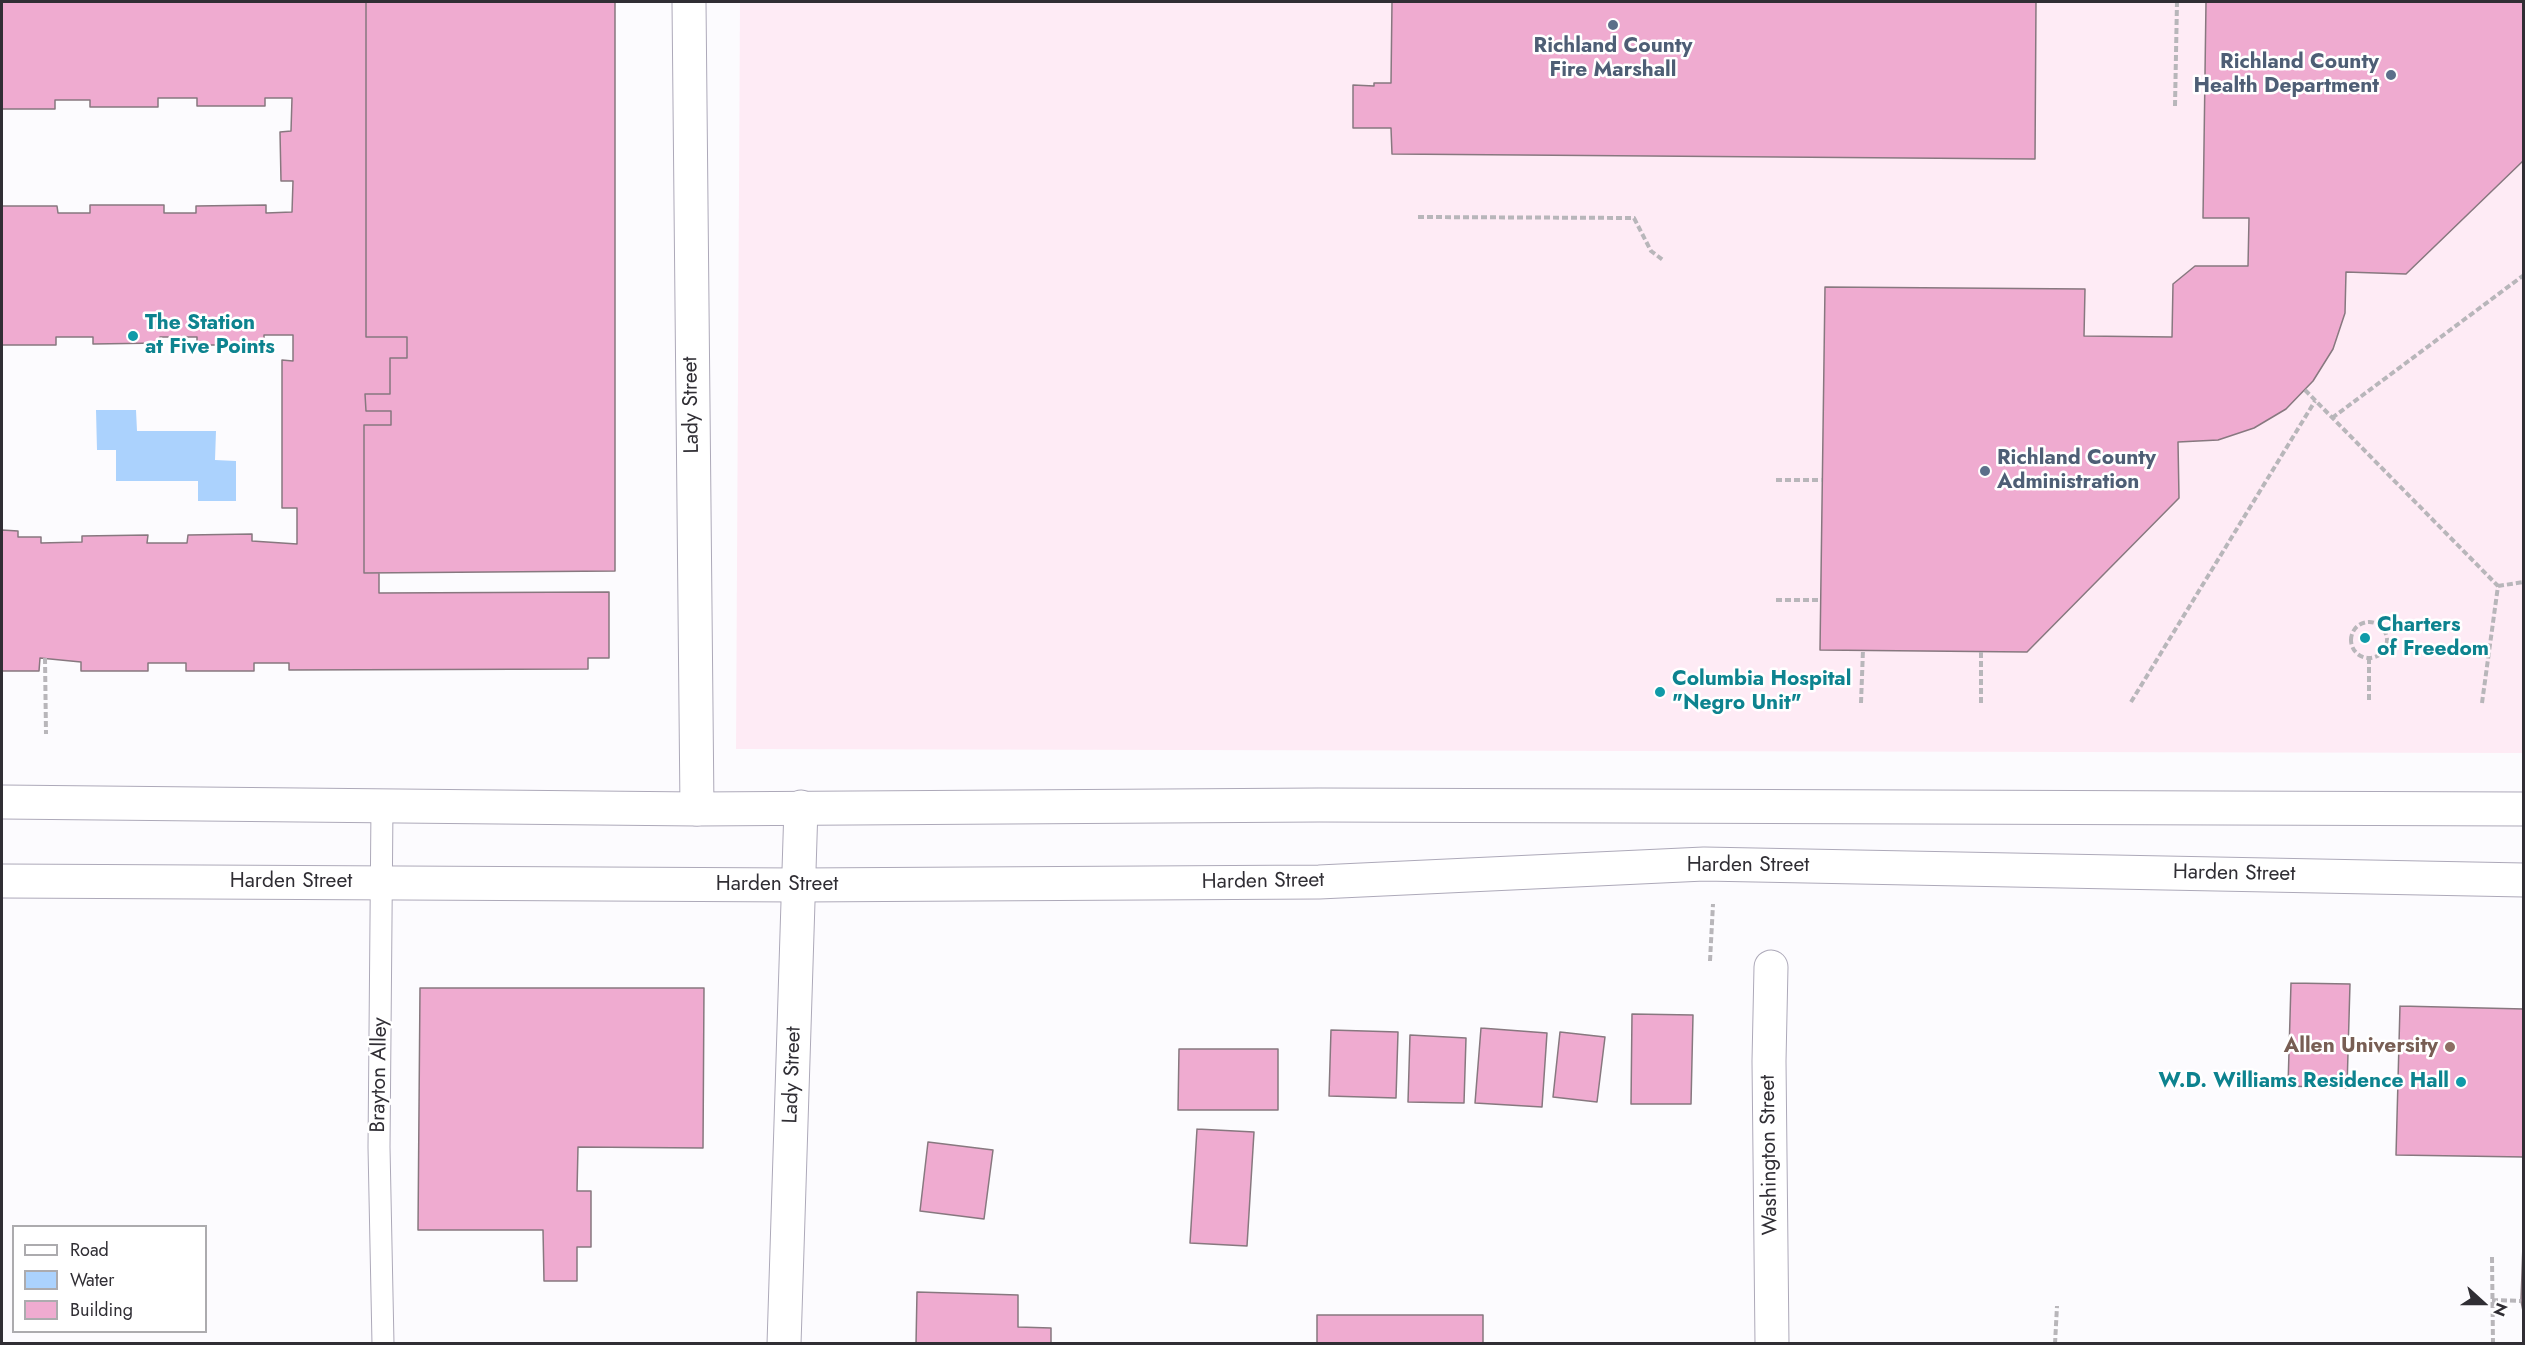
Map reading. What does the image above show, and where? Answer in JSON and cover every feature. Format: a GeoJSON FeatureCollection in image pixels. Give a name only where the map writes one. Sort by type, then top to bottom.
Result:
{"type":"FeatureCollection","features":[{"type":"Feature","properties":{"kind":"main road","name":"Lady Street"},"geometry":{"type":"LineString","coordinates":[[689,2],[697,809]]}},
{"type":"Feature","properties":{"kind":"main road"},"geometry":{"type":"LineString","coordinates":[[2,802],[697,809],[1319,805],[2523,809]]}},
{"type":"Feature","properties":{"kind":"main road","name":"Lady Street"},"geometry":{"type":"LineString","coordinates":[[784,1344],[801,807]]}},
{"type":"Feature","properties":{"kind":"main road","name":"Harden Street"},"geometry":{"type":"LineString","coordinates":[[2,881],[799,885],[1319,882],[1704,864],[2523,880]]}},
{"type":"Feature","properties":{"kind":"main road","name":"Washington Street"},"geometry":{"type":"LineString","coordinates":[[1771,967],[1769,1061],[1772,1344]]}},
{"type":"Feature","properties":{"kind":"lane","name":"Brayton Alley"},"geometry":{"type":"LineString","coordinates":[[382,806],[379,1148],[383,1344]]}},
{"type":"Feature","properties":{"kind":"path"},"geometry":{"type":"LineString","coordinates":[[2175,106],[2177,2]]}},
{"type":"Feature","properties":{"kind":"path"},"geometry":{"type":"LineString","coordinates":[[1418,217],[1634,218],[1651,251],[1663,260]]}},
{"type":"Feature","properties":{"kind":"path"},"geometry":{"type":"LineString","coordinates":[[2332,418],[2523,275]]}},
{"type":"Feature","properties":{"kind":"path"},"geometry":{"type":"LineString","coordinates":[[2304,390],[2498,586]]}},
{"type":"Feature","properties":{"kind":"path"},"geometry":{"type":"LineString","coordinates":[[2131,702],[2315,401]]}},
{"type":"Feature","properties":{"kind":"path"},"geometry":{"type":"LineString","coordinates":[[1776,480],[1822,480]]}},
{"type":"Feature","properties":{"kind":"path"},"geometry":{"type":"LineString","coordinates":[[2498,586],[2523,582]]}},
{"type":"Feature","properties":{"kind":"path"},"geometry":{"type":"LineString","coordinates":[[2482,703],[2498,586]]}},
{"type":"Feature","properties":{"kind":"path"},"geometry":{"type":"LineString","coordinates":[[1776,600],[1821,600]]}},
{"type":"Feature","properties":{"kind":"path"},"geometry":{"type":"LineString","coordinates":[[2372,622],[2383,628],[2387,639],[2384,650],[2368,658],[2354,650],[2351,639],[2360,624],[2372,622]]}},
{"type":"Feature","properties":{"kind":"path"},"geometry":{"type":"LineString","coordinates":[[1861,703],[1863,650]]}},
{"type":"Feature","properties":{"kind":"path"},"geometry":{"type":"LineString","coordinates":[[1981,651],[1981,703]]}},
{"type":"Feature","properties":{"kind":"path"},"geometry":{"type":"LineString","coordinates":[[45,658],[46,734]]}},
{"type":"Feature","properties":{"kind":"path"},"geometry":{"type":"LineString","coordinates":[[2368,658],[2369,702]]}},
{"type":"Feature","properties":{"kind":"path"},"geometry":{"type":"LineString","coordinates":[[1710,961],[1714,894]]}},
{"type":"Feature","properties":{"kind":"path"},"geometry":{"type":"LineString","coordinates":[[2492,1257],[2493,1344]]}},
{"type":"Feature","properties":{"kind":"path"},"geometry":{"type":"LineString","coordinates":[[2492,1300],[2521,1301]]}},
{"type":"Feature","properties":{"kind":"path"},"geometry":{"type":"LineString","coordinates":[[2055,1344],[2057,1306]]}},
{"type":"Feature","properties":{"kind":"shaded area"},"geometry":{"type":"Polygon","coordinates":[[[740,2],[2523,2],[2523,753],[736,749],[740,2]]]}},
{"type":"Feature","properties":{"kind":"water"},"geometry":{"type":"Polygon","coordinates":[[[96,410],[136,410],[137,431],[216,431],[215,460],[236,461],[236,501],[198,501],[198,481],[116,481],[116,450],[97,450],[96,410]]]}},
{"type":"Feature","properties":{"kind":"building","name":"The Station at Five Points"},"geometry":{"type":"Polygon","coordinates":[[[2,2],[366,2],[366,337],[407,337],[407,358],[390,358],[390,394],[365,394],[366,411],[391,411],[391,425],[364,425],[364,573],[379,573],[379,593],[609,592],[609,658],[588,658],[588,669],[289,670],[289,663],[254,663],[254,671],[186,671],[186,663],[148,663],[148,671],[81,671],[81,662],[40,658],[39,671],[2,671],[2,530],[18,531],[18,537],[41,537],[41,543],[82,542],[82,536],[148,535],[147,543],[187,543],[188,535],[252,534],[252,541],[297,544],[297,508],[282,508],[282,360],[293,361],[293,335],[264,335],[264,345],[197,345],[197,337],[160,337],[160,343],[93,344],[93,337],[56,337],[56,345],[2,345],[2,206],[57,206],[58,213],[90,213],[90,205],[164,205],[164,213],[196,213],[196,206],[266,205],[266,213],[292,212],[293,181],[281,181],[280,132],[291,131],[292,98],[265,98],[265,106],[197,106],[197,98],[158,98],[158,107],[90,107],[90,100],[55,100],[55,109],[2,109],[2,2]]]}},
{"type":"Feature","properties":{"kind":"building"},"geometry":{"type":"Polygon","coordinates":[[[366,2],[615,2],[615,571],[364,573],[364,425],[391,425],[391,411],[366,411],[365,394],[390,394],[390,358],[407,358],[407,337],[366,337],[366,2]]]}},
{"type":"Feature","properties":{"kind":"building"},"geometry":{"type":"Polygon","coordinates":[[[1392,2],[2036,2],[2035,159],[1392,154],[1391,128],[1353,128],[1353,85],[1374,86],[1374,83],[1391,83],[1392,2]]]}},
{"type":"Feature","properties":{"kind":"building"},"geometry":{"type":"Polygon","coordinates":[[[2206,2],[2524,2],[2524,160],[2406,274],[2346,272],[2345,313],[2333,349],[2313,381],[2286,409],[2254,428],[2218,440],[2178,442],[2179,498],[2027,652],[1820,650],[1825,287],[2085,289],[2084,336],[2172,337],[2173,284],[2195,266],[2248,266],[2249,218],[2203,218],[2206,2]]]}},
{"type":"Feature","properties":{"kind":"building"},"geometry":{"type":"Polygon","coordinates":[[[2291,983],[2350,984],[2347,1088],[2288,1086],[2291,983]]]}},
{"type":"Feature","properties":{"kind":"building"},"geometry":{"type":"Polygon","coordinates":[[[420,988],[704,988],[703,1148],[578,1147],[577,1191],[591,1191],[591,1247],[577,1247],[577,1281],[544,1281],[543,1230],[418,1230],[420,988]]]}},
{"type":"Feature","properties":{"kind":"building","name":"W.D. Williams Residence Hall"},"geometry":{"type":"Polygon","coordinates":[[[2400,1006],[2524,1009],[2524,1157],[2396,1155],[2400,1006]]]}},
{"type":"Feature","properties":{"kind":"building"},"geometry":{"type":"Polygon","coordinates":[[[1632,1014],[1693,1015],[1691,1104],[1631,1104],[1632,1014]]]}},
{"type":"Feature","properties":{"kind":"building"},"geometry":{"type":"Polygon","coordinates":[[[1481,1028],[1547,1033],[1542,1107],[1475,1103],[1481,1028]]]}},
{"type":"Feature","properties":{"kind":"building"},"geometry":{"type":"Polygon","coordinates":[[[1331,1030],[1398,1032],[1396,1098],[1329,1096],[1331,1030]]]}},
{"type":"Feature","properties":{"kind":"building"},"geometry":{"type":"Polygon","coordinates":[[[1560,1032],[1605,1037],[1597,1102],[1553,1097],[1560,1032]]]}},
{"type":"Feature","properties":{"kind":"building"},"geometry":{"type":"Polygon","coordinates":[[[1410,1035],[1466,1038],[1464,1103],[1408,1102],[1410,1035]]]}},
{"type":"Feature","properties":{"kind":"building"},"geometry":{"type":"Polygon","coordinates":[[[1179,1049],[1278,1049],[1278,1110],[1178,1110],[1179,1049]]]}},
{"type":"Feature","properties":{"kind":"building"},"geometry":{"type":"Polygon","coordinates":[[[1197,1129],[1254,1132],[1247,1246],[1190,1243],[1197,1129]]]}},
{"type":"Feature","properties":{"kind":"building"},"geometry":{"type":"Polygon","coordinates":[[[928,1142],[993,1150],[984,1219],[920,1211],[928,1142]]]}},
{"type":"Feature","properties":{"kind":"building"},"geometry":{"type":"Polygon","coordinates":[[[2524,1216],[2524,1316],[2521,1301],[2524,1216]]]}},
{"type":"Feature","properties":{"kind":"building"},"geometry":{"type":"Polygon","coordinates":[[[917,1292],[1018,1295],[1018,1327],[1051,1328],[1051,1344],[916,1344],[917,1292]]]}},
{"type":"Feature","properties":{"kind":"building"},"geometry":{"type":"Polygon","coordinates":[[[1317,1315],[1483,1315],[1483,1344],[1317,1344],[1317,1315]]]}},
{"type":"Feature","properties":{"kind":"place","name":"Richland County Fire Marshall"},"geometry":{"type":"Point","coordinates":[1613,25]}},
{"type":"Feature","properties":{"kind":"place","name":"Richland County Health Department"},"geometry":{"type":"Point","coordinates":[2391,75]}},
{"type":"Feature","properties":{"kind":"place","name":"The Station at Five Points"},"geometry":{"type":"Point","coordinates":[133,336]}},
{"type":"Feature","properties":{"kind":"place","name":"Richland County Administration"},"geometry":{"type":"Point","coordinates":[1985,471]}},
{"type":"Feature","properties":{"kind":"place","name":"Charters of Freedom"},"geometry":{"type":"Point","coordinates":[2365,638]}},
{"type":"Feature","properties":{"kind":"place","name":"Columbia Hospital \"Negro Unit\""},"geometry":{"type":"Point","coordinates":[1660,692]}},
{"type":"Feature","properties":{"kind":"place","name":"Allen University"},"geometry":{"type":"Point","coordinates":[2450,1047]}},
{"type":"Feature","properties":{"kind":"place","name":"W.D. Williams Residence Hall"},"geometry":{"type":"Point","coordinates":[2461,1082]}}]}
